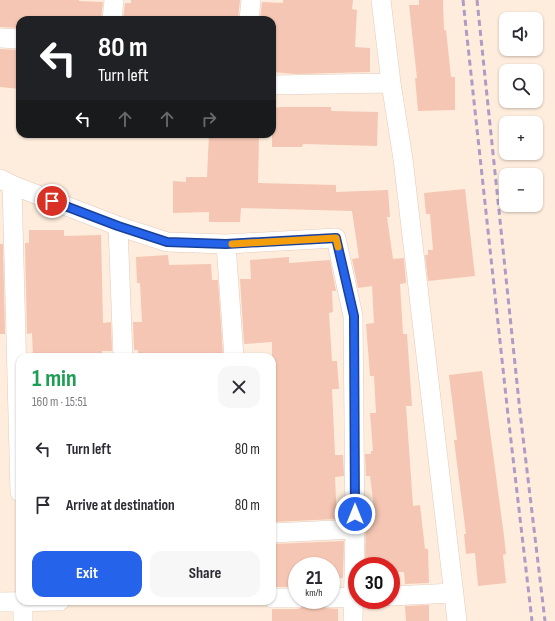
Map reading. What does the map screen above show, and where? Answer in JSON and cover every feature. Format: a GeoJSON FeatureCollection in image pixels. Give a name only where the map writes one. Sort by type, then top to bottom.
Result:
{"type":"FeatureCollection","features":[{"type":"Feature","properties":{"kind":"street"},"geometry":{"type":"LineString","coordinates":[[112,16],[114,0]]}},
{"type":"Feature","properties":{"kind":"street"},"geometry":{"type":"LineString","coordinates":[[249,16],[251,0]]}},
{"type":"Feature","properties":{"kind":"street"},"geometry":{"type":"LineString","coordinates":[[381,0],[391,83],[403,159],[458,621]]}},
{"type":"Feature","properties":{"kind":"street"},"geometry":{"type":"LineString","coordinates":[[0,38],[16,40]]}},
{"type":"Feature","properties":{"kind":"street"},"geometry":{"type":"LineString","coordinates":[[276,85],[391,83]]}},
{"type":"Feature","properties":{"kind":"street"},"geometry":{"type":"LineString","coordinates":[[16,403],[6,182],[118,226],[167,242],[226,244],[336,238],[354,316],[355,557]]}},
{"type":"Feature","properties":{"kind":"street"},"geometry":{"type":"LineString","coordinates":[[118,226],[123,353]]}},
{"type":"Feature","properties":{"kind":"street"},"geometry":{"type":"LineString","coordinates":[[226,244],[234,353]]}},
{"type":"Feature","properties":{"kind":"street"},"geometry":{"type":"LineString","coordinates":[[276,533],[355,529]]}},
{"type":"Feature","properties":{"kind":"street"},"geometry":{"type":"LineString","coordinates":[[400,596],[454,593]]}},
{"type":"Feature","properties":{"kind":"street"},"geometry":{"type":"LineString","coordinates":[[276,598],[288,598]]}},
{"type":"Feature","properties":{"kind":"street"},"geometry":{"type":"LineString","coordinates":[[0,602],[16,602]]}},
{"type":"Feature","properties":{"kind":"street"},"geometry":{"type":"LineString","coordinates":[[23,605],[23,621]]}},
{"type":"Feature","properties":{"kind":"street"},"geometry":{"type":"LineString","coordinates":[[353,621],[355,609]]}},
{"type":"Feature","properties":{"kind":"building"},"geometry":{"type":"Polygon","coordinates":[[[0,0],[79,0],[103,2],[101,16],[16,16],[16,28],[0,27],[0,0]]]}},
{"type":"Feature","properties":{"kind":"building"},"geometry":{"type":"Polygon","coordinates":[[[131,0],[240,0],[238,16],[123,16],[125,3],[131,3],[131,0]]]}},
{"type":"Feature","properties":{"kind":"building"},"geometry":{"type":"Polygon","coordinates":[[[283,0],[353,0],[352,9],[357,10],[355,47],[370,48],[370,72],[296,74],[276,72],[276,16],[260,16],[262,2],[283,3],[283,0]]]}},
{"type":"Feature","properties":{"kind":"building"},"geometry":{"type":"Polygon","coordinates":[[[419,0],[443,0],[444,30],[446,30],[451,77],[455,77],[455,110],[418,111],[415,78],[417,78],[409,5],[419,5],[419,0]]]}},
{"type":"Feature","properties":{"kind":"building"},"geometry":{"type":"Polygon","coordinates":[[[0,49],[16,50],[16,89],[0,87],[0,49]]]}},
{"type":"Feature","properties":{"kind":"building"},"geometry":{"type":"Polygon","coordinates":[[[331,107],[331,111],[378,112],[377,146],[303,144],[302,147],[272,147],[272,138],[276,138],[276,108],[331,107]]]}},
{"type":"Feature","properties":{"kind":"building"},"geometry":{"type":"Polygon","coordinates":[[[209,138],[259,138],[258,183],[336,185],[336,192],[388,190],[390,217],[387,217],[393,259],[404,258],[406,283],[400,284],[403,334],[407,334],[412,406],[406,406],[413,506],[420,505],[425,549],[428,549],[429,583],[405,584],[404,572],[400,572],[400,557],[365,557],[366,516],[375,516],[370,476],[366,476],[365,454],[371,454],[371,451],[373,451],[370,413],[376,413],[374,376],[370,376],[366,324],[374,323],[372,286],[358,288],[352,259],[359,258],[352,211],[241,208],[240,222],[209,222],[209,212],[173,213],[173,181],[186,182],[186,177],[207,177],[209,138]]]}},
{"type":"Feature","properties":{"kind":"building"},"geometry":{"type":"Polygon","coordinates":[[[465,189],[475,276],[428,281],[425,255],[428,255],[428,250],[433,250],[430,214],[426,214],[424,193],[465,189]]]}},
{"type":"Feature","properties":{"kind":"building"},"geometry":{"type":"Polygon","coordinates":[[[29,230],[64,230],[64,236],[101,235],[103,323],[111,322],[112,351],[102,351],[102,353],[33,353],[32,333],[27,334],[25,243],[29,243],[29,230]]]}},
{"type":"Feature","properties":{"kind":"building"},"geometry":{"type":"Polygon","coordinates":[[[0,244],[3,244],[5,334],[0,334],[0,244]]]}},
{"type":"Feature","properties":{"kind":"building"},"geometry":{"type":"Polygon","coordinates":[[[168,255],[169,265],[211,264],[212,280],[218,280],[223,353],[138,353],[138,350],[134,350],[133,322],[142,322],[140,283],[137,283],[136,257],[168,255]]]}},
{"type":"Feature","properties":{"kind":"building"},"geometry":{"type":"Polygon","coordinates":[[[289,257],[289,263],[330,260],[336,291],[332,291],[333,312],[329,313],[332,361],[337,361],[339,389],[332,389],[335,455],[343,455],[344,476],[335,477],[337,519],[276,522],[276,353],[272,353],[272,342],[244,344],[240,279],[251,279],[250,260],[289,257]]]}},
{"type":"Feature","properties":{"kind":"building"},"geometry":{"type":"Polygon","coordinates":[[[482,371],[504,536],[506,554],[503,555],[506,583],[478,586],[475,553],[466,554],[464,534],[466,534],[454,440],[457,440],[449,375],[482,371]]]}},
{"type":"Feature","properties":{"kind":"building"},"geometry":{"type":"Polygon","coordinates":[[[344,541],[343,578],[340,578],[340,557],[288,557],[288,587],[276,587],[276,544],[344,541]]]}},
{"type":"Feature","properties":{"kind":"building"},"geometry":{"type":"Polygon","coordinates":[[[429,605],[429,621],[406,621],[405,606],[429,605]]]}},
{"type":"Feature","properties":{"kind":"building"},"geometry":{"type":"Polygon","coordinates":[[[272,609],[338,609],[338,621],[272,621],[272,609]]]}},
{"type":"Feature","properties":{"kind":"railway"},"geometry":{"type":"LineString","coordinates":[[463,0],[532,621]]}},
{"type":"Feature","properties":{"kind":"railway"},"geometry":{"type":"LineString","coordinates":[[477,0],[520,412],[545,621]]}},
{"type":"Feature","properties":{"kind":"slow traffic"},"geometry":{"type":"LineString","coordinates":[[232,244],[336,238],[338,247]]}},
{"type":"Feature","properties":{"kind":"route"},"geometry":{"type":"LineString","coordinates":[[52,201],[118,226],[167,242],[226,244],[336,238],[354,316],[355,514]]}}]}
